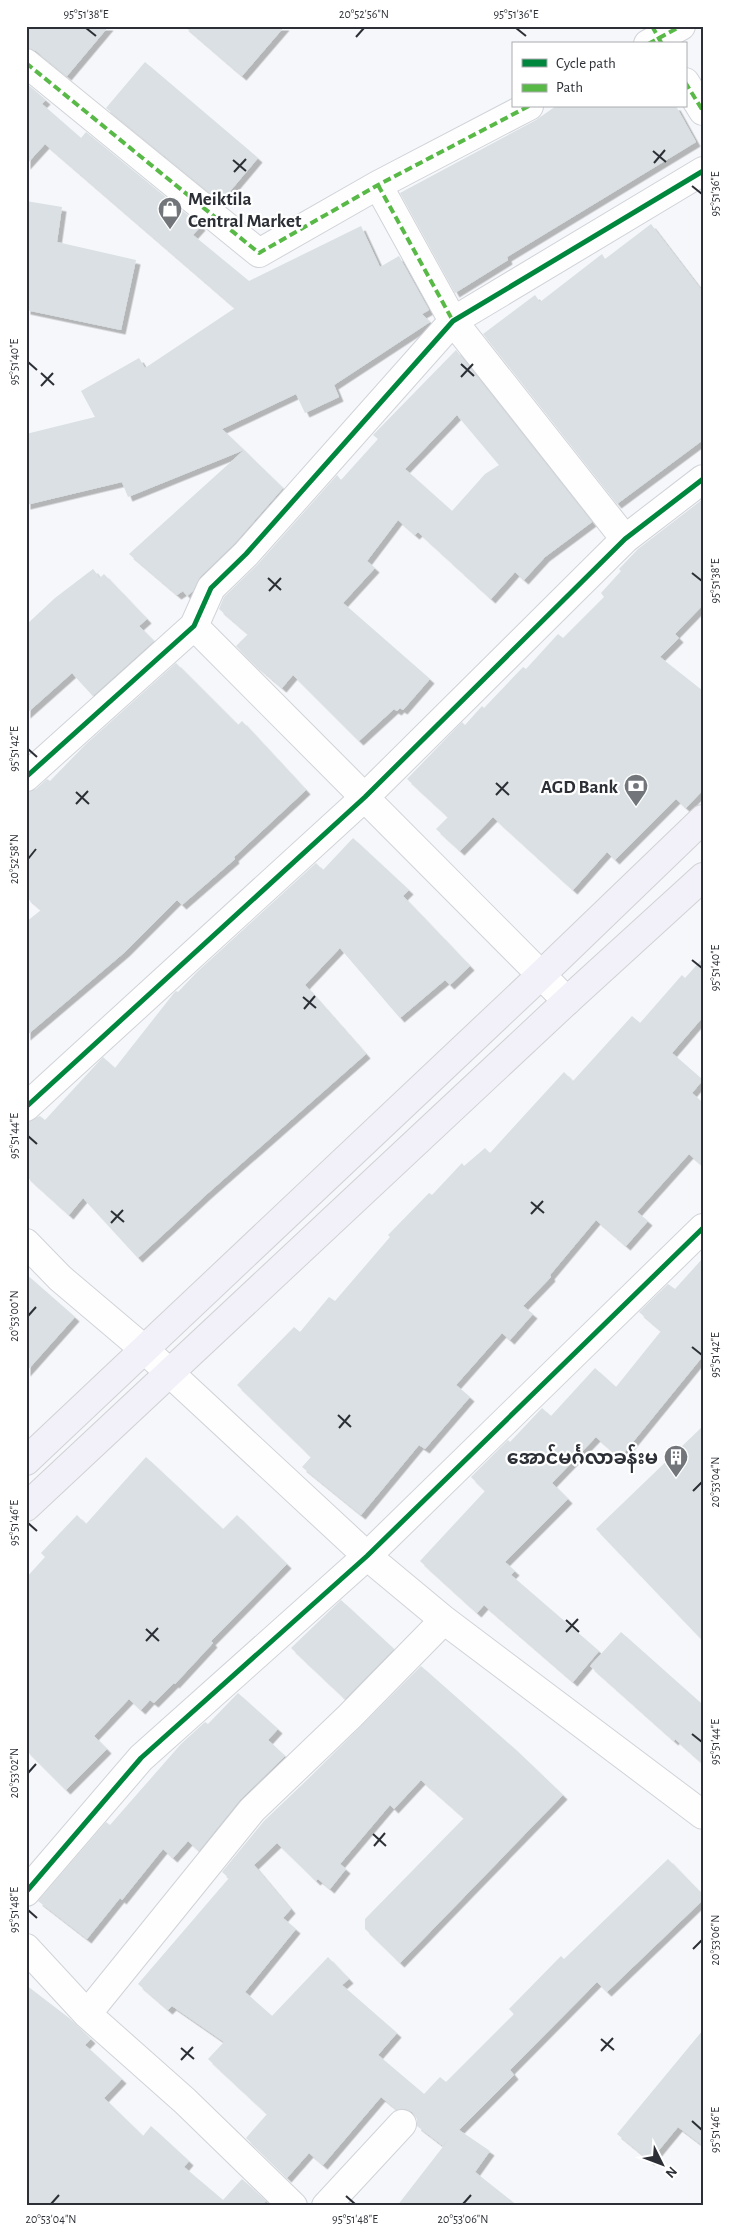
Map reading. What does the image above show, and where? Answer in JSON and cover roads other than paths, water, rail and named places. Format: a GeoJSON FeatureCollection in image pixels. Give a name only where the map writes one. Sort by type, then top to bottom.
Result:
{"type":"FeatureCollection","features":[{"type":"Feature","properties":{"kind":"highway"},"geometry":{"type":"LineString","coordinates":[[26,1461],[541,975],[703,819]]}},
{"type":"Feature","properties":{"kind":"highway"},"geometry":{"type":"LineString","coordinates":[[26,1507],[168,1372],[703,877]]}},
{"type":"Feature","properties":{"kind":"street"},"geometry":{"type":"LineString","coordinates":[[26,63],[259,253],[378,185],[525,108]]}},
{"type":"Feature","properties":{"kind":"street"},"geometry":{"type":"LineString","coordinates":[[686,84],[703,111]]}},
{"type":"Feature","properties":{"kind":"street"},"geometry":{"type":"LineString","coordinates":[[26,776],[194,626],[211,588],[246,554],[453,322],[703,171]]}},
{"type":"Feature","properties":{"kind":"street"},"geometry":{"type":"LineString","coordinates":[[378,185],[453,322],[625,539]]}},
{"type":"Feature","properties":{"kind":"street"},"geometry":{"type":"LineString","coordinates":[[26,1107],[364,797],[625,539],[703,479]]}},
{"type":"Feature","properties":{"kind":"street"},"geometry":{"type":"LineString","coordinates":[[194,626],[567,1001]]}},
{"type":"Feature","properties":{"kind":"street"},"geometry":{"type":"LineString","coordinates":[[26,1892],[141,1758],[367,1556],[703,1228]]}},
{"type":"Feature","properties":{"kind":"street"},"geometry":{"type":"LineString","coordinates":[[26,1243],[60,1278],[144,1350],[367,1556],[444,1620],[703,1815]]}},
{"type":"Feature","properties":{"kind":"street"},"geometry":{"type":"LineString","coordinates":[[87,2014],[252,1810],[350,1716],[444,1620]]}},
{"type":"Feature","properties":{"kind":"street"},"geometry":{"type":"LineString","coordinates":[[26,1948],[87,2014],[185,2101],[293,2206]]}},
{"type":"Feature","properties":{"kind":"street"},"geometry":{"type":"LineString","coordinates":[[326,2206],[402,2124]]}},
{"type":"Feature","properties":{"kind":"place","name":"Meiktila Central Market"},"geometry":{"type":"Point","coordinates":[170,230]}},
{"type":"Feature","properties":{"kind":"place","name":"AGD Bank"},"geometry":{"type":"Point","coordinates":[636,807]}},
{"type":"Feature","properties":{"kind":"place","name":"အောင်မင်္ဂလာခန်းမ"},"geometry":{"type":"Point","coordinates":[676,1478]}}]}
